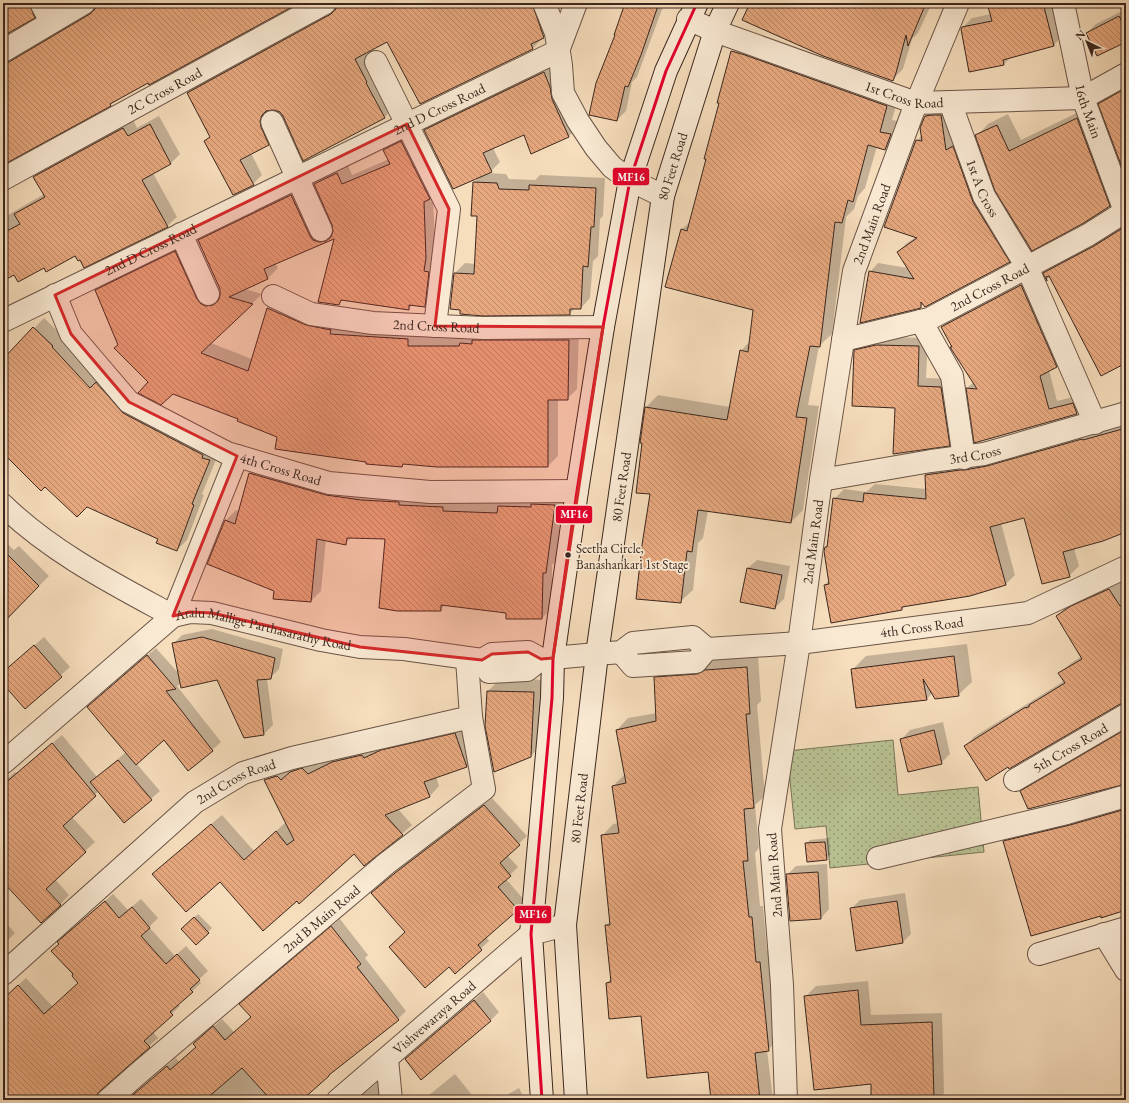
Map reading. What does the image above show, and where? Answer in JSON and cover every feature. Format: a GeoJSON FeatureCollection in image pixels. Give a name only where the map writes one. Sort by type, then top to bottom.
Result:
{"type":"FeatureCollection","features":[{"type":"Feature","properties":{"kind":"street"},"geometry":{"type":"LineString","coordinates":[[41,3],[51,22]]}},
{"type":"Feature","properties":{"kind":"street"},"geometry":{"type":"LineString","coordinates":[[3,51],[84,3]]}},
{"type":"Feature","properties":{"kind":"street","name":"2C Cross Road"},"geometry":{"type":"LineString","coordinates":[[3,179],[325,3]]}},
{"type":"Feature","properties":{"kind":"street"},"geometry":{"type":"LineString","coordinates":[[544,3],[556,32],[561,65],[563,93],[578,121],[596,148],[612,167],[630,180],[664,196]]}},
{"type":"Feature","properties":{"kind":"street"},"geometry":{"type":"LineString","coordinates":[[558,51],[576,3]]}},
{"type":"Feature","properties":{"kind":"street","name":"80 Feet Road"},"geometry":{"type":"LineString","coordinates":[[576,1100],[565,925],[597,654],[664,196],[715,31],[728,3]]}},
{"type":"Feature","properties":{"kind":"street","name":"2nd Main Road"},"geometry":{"type":"LineString","coordinates":[[786,1100],[782,985],[770,829],[800,643],[821,480],[854,271],[916,103],[958,3]]}},
{"type":"Feature","properties":{"kind":"street","name":"16th Main"},"geometry":{"type":"LineString","coordinates":[[1063,3],[1082,98],[1126,213]]}},
{"type":"Feature","properties":{"kind":"street"},"geometry":{"type":"LineString","coordinates":[[542,1100],[531,934],[552,698],[547,658],[577,491],[603,327],[630,180],[666,71],[692,11]]}},
{"type":"Feature","properties":{"kind":"street","name":"1st Cross Road"},"geometry":{"type":"LineString","coordinates":[[692,11],[715,31],[916,103],[1082,98],[1126,74]]}},
{"type":"Feature","properties":{"kind":"street","name":"2nd D Cross Road"},"geometry":{"type":"LineString","coordinates":[[3,321],[558,51]]}},
{"type":"Feature","properties":{"kind":"street"},"geometry":{"type":"LineString","coordinates":[[376,62],[449,209],[435,326]]}},
{"type":"Feature","properties":{"kind":"street","name":"1st A Cross"},"geometry":{"type":"LineString","coordinates":[[950,102],[984,196],[1027,267],[1096,423]]}},
{"type":"Feature","properties":{"kind":"street"},"geometry":{"type":"LineString","coordinates":[[272,122],[321,230]]}},
{"type":"Feature","properties":{"kind":"street","name":"2nd Cross Road"},"geometry":{"type":"LineString","coordinates":[[843,340],[929,319],[1088,235],[1126,213]]}},
{"type":"Feature","properties":{"kind":"street"},"geometry":{"type":"LineString","coordinates":[[181,234],[208,294]]}},
{"type":"Feature","properties":{"kind":"street","name":"4th Cross Road"},"geometry":{"type":"LineString","coordinates":[[55,295],[71,334],[129,402],[227,454],[328,483],[430,492],[577,491]]}},
{"type":"Feature","properties":{"kind":"street","name":"2nd Cross Road"},"geometry":{"type":"LineString","coordinates":[[273,296],[311,314],[373,323],[483,328],[603,327]]}},
{"type":"Feature","properties":{"kind":"street"},"geometry":{"type":"LineString","coordinates":[[921,321],[952,376],[964,458]]}},
{"type":"Feature","properties":{"kind":"street","name":"3rd Cross"},"geometry":{"type":"LineString","coordinates":[[821,480],[930,461],[964,458],[984,454],[1096,423],[1126,413]]}},
{"type":"Feature","properties":{"kind":"street"},"geometry":{"type":"LineString","coordinates":[[3,505],[14,516],[62,552],[107,580],[173,616],[237,456]]}},
{"type":"Feature","properties":{"kind":"street","name":"4th Cross Road"},"geometry":{"type":"LineString","coordinates":[[597,654],[621,652],[633,643],[693,637],[707,649],[800,643],[1028,613],[1126,567]]}},
{"type":"Feature","properties":{"kind":"street","name":"Aralu Mallige Parthasarathy Road"},"geometry":{"type":"LineString","coordinates":[[3,763],[173,616],[190,612],[212,613],[321,640],[360,646],[404,649],[474,660]]}},
{"type":"Feature","properties":{"kind":"street"},"geometry":{"type":"LineString","coordinates":[[474,660],[489,672],[527,670],[547,658],[597,654]]}},
{"type":"Feature","properties":{"kind":"street"},"geometry":{"type":"LineString","coordinates":[[471,717],[474,660]]}},
{"type":"Feature","properties":{"kind":"street","name":"5th Cross Road"},"geometry":{"type":"LineString","coordinates":[[1015,780],[1126,715]]}},
{"type":"Feature","properties":{"kind":"street","name":"2nd Cross Road"},"geometry":{"type":"LineString","coordinates":[[3,974],[195,802],[244,773],[292,758],[471,717]]}},
{"type":"Feature","properties":{"kind":"street","name":"2nd B Main Road"},"geometry":{"type":"LineString","coordinates":[[108,1100],[387,864],[484,789],[471,717]]}},
{"type":"Feature","properties":{"kind":"street"},"geometry":{"type":"LineString","coordinates":[[878,858],[1067,813],[1126,796]]}},
{"type":"Feature","properties":{"kind":"street"},"geometry":{"type":"LineString","coordinates":[[531,934],[565,925]]}},
{"type":"Feature","properties":{"kind":"street"},"geometry":{"type":"LineString","coordinates":[[1040,954],[1126,928]]}},
{"type":"Feature","properties":{"kind":"street","name":"Vishvewaraya Road"},"geometry":{"type":"LineString","coordinates":[[338,1100],[531,934]]}},
{"type":"Feature","properties":{"kind":"street"},"geometry":{"type":"LineString","coordinates":[[1104,934],[1126,970]]}},
{"type":"Feature","properties":{"kind":"street"},"geometry":{"type":"LineString","coordinates":[[387,1059],[391,1100]]}},
{"type":"Feature","properties":{"kind":"highlighted area"},"geometry":{"type":"Polygon","coordinates":[[[407,124],[449,209],[435,326],[603,327],[553,658],[541,659],[528,652],[492,654],[482,660],[360,647],[212,613],[190,612],[173,616],[237,456],[129,402],[71,334],[55,295],[407,124]]]}},
{"type":"Feature","properties":{"kind":"green space"},"geometry":{"type":"Polygon","coordinates":[[[893,740],[898,795],[978,787],[984,852],[830,868],[826,826],[795,829],[787,751],[893,740]]]}},
{"type":"Feature","properties":{"kind":"building"},"geometry":{"type":"Polygon","coordinates":[[[3,3],[29,3],[35,18],[3,36],[3,3]]]}},
{"type":"Feature","properties":{"kind":"building"},"geometry":{"type":"Polygon","coordinates":[[[96,3],[299,3],[149,85],[148,83],[110,104],[111,106],[3,165],[3,63],[9,62],[90,14],[95,9],[96,3]]]}},
{"type":"Feature","properties":{"kind":"building"},"geometry":{"type":"Polygon","coordinates":[[[337,3],[532,3],[544,38],[531,44],[533,49],[420,104],[387,42],[355,59],[385,118],[303,161],[283,116],[280,112],[274,110],[266,111],[262,115],[260,121],[269,145],[240,160],[254,185],[233,195],[204,141],[210,137],[187,93],[331,14],[336,9],[337,3]]]}},
{"type":"Feature","properties":{"kind":"building"},"geometry":{"type":"Polygon","coordinates":[[[625,3],[659,3],[628,87],[625,86],[617,121],[589,115],[596,83],[615,35],[625,3]]]}},
{"type":"Feature","properties":{"kind":"building"},"geometry":{"type":"Polygon","coordinates":[[[750,3],[926,3],[908,46],[906,35],[893,81],[823,56],[742,20],[750,3]]]}},
{"type":"Feature","properties":{"kind":"building"},"geometry":{"type":"Polygon","coordinates":[[[987,3],[1043,3],[1054,46],[1003,60],[1004,65],[969,72],[961,29],[962,27],[992,21],[987,3]]]}},
{"type":"Feature","properties":{"kind":"building"},"geometry":{"type":"Polygon","coordinates":[[[1119,16],[1126,30],[1126,42],[1097,56],[1086,33],[1119,16]]]}},
{"type":"Feature","properties":{"kind":"building"},"geometry":{"type":"Polygon","coordinates":[[[731,51],[887,106],[880,132],[891,134],[885,150],[868,145],[853,202],[848,200],[842,223],[835,222],[820,347],[810,346],[796,417],[807,418],[791,523],[698,510],[692,552],[687,551],[681,603],[636,599],[650,494],[636,493],[642,443],[640,443],[645,407],[727,420],[740,350],[748,352],[753,310],[665,287],[681,229],[687,231],[706,159],[704,159],[731,51]]]}},
{"type":"Feature","properties":{"kind":"building"},"geometry":{"type":"Polygon","coordinates":[[[544,72],[550,87],[552,99],[569,137],[531,154],[524,135],[483,153],[492,172],[453,189],[424,130],[544,72]]]}},
{"type":"Feature","properties":{"kind":"building"},"geometry":{"type":"Polygon","coordinates":[[[1126,88],[1126,178],[1098,104],[1126,88]]]}},
{"type":"Feature","properties":{"kind":"building"},"geometry":{"type":"Polygon","coordinates":[[[941,115],[946,150],[953,146],[973,202],[1010,262],[925,307],[921,302],[921,308],[860,323],[869,271],[914,279],[897,252],[917,238],[884,227],[916,140],[922,141],[920,128],[925,116],[941,115]]]}},
{"type":"Feature","properties":{"kind":"building"},"geometry":{"type":"Polygon","coordinates":[[[1077,118],[1110,206],[1082,224],[1032,251],[995,191],[975,135],[997,125],[1009,151],[1077,118]]]}},
{"type":"Feature","properties":{"kind":"building"},"geometry":{"type":"Polygon","coordinates":[[[150,124],[171,164],[142,180],[168,227],[84,268],[80,260],[78,261],[75,256],[46,272],[44,268],[18,282],[14,275],[3,281],[3,233],[20,224],[14,214],[45,197],[33,177],[123,128],[128,136],[150,124]]]}},
{"type":"Feature","properties":{"kind":"building"},"geometry":{"type":"Polygon","coordinates":[[[401,141],[430,199],[424,202],[426,258],[424,271],[429,272],[425,307],[409,305],[409,310],[341,300],[339,305],[318,302],[334,239],[264,269],[268,279],[229,297],[253,304],[201,353],[248,371],[267,308],[306,325],[331,330],[330,334],[408,339],[408,346],[459,346],[460,343],[472,344],[472,340],[569,340],[568,400],[548,400],[548,467],[437,467],[403,464],[402,467],[366,464],[366,462],[275,449],[277,437],[237,421],[238,419],[173,394],[161,405],[138,393],[148,382],[114,348],[118,345],[95,290],[175,251],[197,299],[201,304],[206,306],[213,305],[218,301],[220,289],[198,240],[291,195],[313,240],[319,242],[326,241],[331,237],[333,231],[332,225],[314,184],[337,173],[342,184],[390,164],[383,150],[401,141]]]}},
{"type":"Feature","properties":{"kind":"building"},"geometry":{"type":"Polygon","coordinates":[[[473,182],[497,183],[499,189],[529,190],[529,185],[596,188],[594,227],[591,227],[588,267],[583,266],[581,309],[570,309],[570,315],[483,316],[460,314],[460,310],[450,309],[454,273],[474,274],[477,216],[471,216],[473,182]]]}},
{"type":"Feature","properties":{"kind":"building"},"geometry":{"type":"Polygon","coordinates":[[[1126,226],[1126,363],[1101,376],[1049,276],[1046,277],[1047,281],[1043,273],[1094,246],[1126,226]]]}},
{"type":"Feature","properties":{"kind":"building"},"geometry":{"type":"Polygon","coordinates":[[[1021,285],[1057,367],[1040,376],[1049,409],[1073,403],[1077,414],[974,443],[966,388],[977,389],[950,347],[952,347],[941,327],[1021,285]]]}},
{"type":"Feature","properties":{"kind":"building"},"geometry":{"type":"Polygon","coordinates":[[[33,327],[53,346],[52,347],[90,388],[96,382],[123,413],[203,455],[202,458],[210,460],[192,504],[194,505],[177,551],[156,543],[158,539],[87,507],[77,517],[45,487],[41,491],[3,453],[3,359],[33,327]]]}},
{"type":"Feature","properties":{"kind":"building"},"geometry":{"type":"Polygon","coordinates":[[[876,345],[919,346],[918,386],[941,387],[950,446],[893,454],[895,408],[852,406],[854,350],[876,345]]]}},
{"type":"Feature","properties":{"kind":"building"},"geometry":{"type":"Polygon","coordinates":[[[1126,428],[1126,532],[1103,541],[1063,552],[1070,577],[1042,584],[1024,518],[990,527],[1006,585],[970,596],[902,607],[902,610],[831,623],[824,585],[829,584],[824,551],[825,547],[827,547],[833,498],[863,502],[864,493],[926,499],[925,475],[987,466],[1126,428]]]}},
{"type":"Feature","properties":{"kind":"building"},"geometry":{"type":"Polygon","coordinates":[[[249,473],[326,495],[361,500],[399,502],[399,505],[443,507],[443,511],[497,513],[498,506],[531,507],[531,504],[555,505],[546,573],[543,573],[542,619],[506,619],[506,613],[441,605],[441,611],[397,611],[379,608],[385,539],[347,538],[346,545],[317,539],[311,602],[273,599],[274,591],[207,564],[225,520],[235,524],[249,473]]]}},
{"type":"Feature","properties":{"kind":"building"},"geometry":{"type":"Polygon","coordinates":[[[3,550],[39,586],[3,623],[3,550]]]}},
{"type":"Feature","properties":{"kind":"building"},"geometry":{"type":"Polygon","coordinates":[[[747,568],[782,575],[775,609],[740,602],[747,568]]]}},
{"type":"Feature","properties":{"kind":"building"},"geometry":{"type":"Polygon","coordinates":[[[1109,589],[1120,606],[1126,602],[1126,703],[1120,704],[986,781],[964,746],[1024,708],[1029,707],[1029,705],[1065,683],[1058,673],[1082,659],[1056,616],[1071,606],[1109,589]]]}},
{"type":"Feature","properties":{"kind":"building"},"geometry":{"type":"Polygon","coordinates":[[[202,637],[275,658],[271,679],[257,680],[264,735],[244,738],[217,680],[181,688],[172,643],[202,637]]]}},
{"type":"Feature","properties":{"kind":"building"},"geometry":{"type":"Polygon","coordinates":[[[34,645],[62,677],[25,709],[3,684],[3,672],[34,645]]]}},
{"type":"Feature","properties":{"kind":"building"},"geometry":{"type":"Polygon","coordinates":[[[147,655],[176,689],[166,691],[213,751],[188,771],[164,740],[136,765],[87,707],[147,655]]]}},
{"type":"Feature","properties":{"kind":"building"},"geometry":{"type":"Polygon","coordinates":[[[954,656],[959,696],[935,699],[923,679],[927,700],[856,708],[851,669],[954,656]]]}},
{"type":"Feature","properties":{"kind":"building"},"geometry":{"type":"Polygon","coordinates":[[[747,667],[750,714],[746,714],[754,808],[744,809],[748,861],[743,861],[749,917],[752,917],[756,962],[760,962],[769,1051],[755,1053],[760,1100],[711,1100],[708,1072],[647,1078],[641,1016],[609,1019],[606,983],[611,982],[605,925],[610,925],[601,835],[619,833],[612,786],[626,783],[616,730],[656,721],[654,677],[697,674],[705,670],[747,667]]]}},
{"type":"Feature","properties":{"kind":"building"},"geometry":{"type":"Polygon","coordinates":[[[487,691],[534,692],[531,757],[494,772],[485,726],[487,691]]]}},
{"type":"Feature","properties":{"kind":"building"},"geometry":{"type":"Polygon","coordinates":[[[1126,729],[1126,784],[1028,809],[1020,791],[1126,729]]]}},
{"type":"Feature","properties":{"kind":"building"},"geometry":{"type":"Polygon","coordinates":[[[934,730],[942,764],[908,772],[900,739],[934,730]]]}},
{"type":"Feature","properties":{"kind":"building"},"geometry":{"type":"Polygon","coordinates":[[[455,733],[467,767],[424,782],[430,797],[385,815],[403,835],[364,866],[354,854],[299,904],[297,901],[263,931],[220,882],[186,912],[152,874],[211,824],[244,860],[276,831],[287,845],[294,840],[264,780],[277,776],[281,780],[290,772],[302,768],[308,774],[332,762],[362,755],[364,758],[381,750],[455,733]]]}},
{"type":"Feature","properties":{"kind":"building"},"geometry":{"type":"Polygon","coordinates":[[[52,743],[96,796],[63,826],[86,852],[46,889],[61,905],[41,923],[3,882],[3,785],[52,743]]]}},
{"type":"Feature","properties":{"kind":"building"},"geometry":{"type":"Polygon","coordinates":[[[118,760],[152,800],[124,823],[90,782],[118,760]]]}},
{"type":"Feature","properties":{"kind":"building"},"geometry":{"type":"Polygon","coordinates":[[[484,805],[520,845],[500,863],[511,876],[498,887],[518,910],[478,945],[482,950],[455,974],[449,967],[425,988],[389,947],[405,932],[371,893],[484,805]]]}},
{"type":"Feature","properties":{"kind":"building"},"geometry":{"type":"Polygon","coordinates":[[[1126,809],[1126,910],[1031,936],[1003,841],[1070,825],[1126,809]]]}},
{"type":"Feature","properties":{"kind":"building"},"geometry":{"type":"Polygon","coordinates":[[[825,842],[827,860],[807,862],[805,843],[825,842]]]}},
{"type":"Feature","properties":{"kind":"building"},"geometry":{"type":"Polygon","coordinates":[[[818,872],[821,919],[790,921],[786,874],[818,872]]]}},
{"type":"Feature","properties":{"kind":"building"},"geometry":{"type":"Polygon","coordinates":[[[105,901],[119,918],[132,907],[150,928],[141,936],[166,964],[177,954],[200,980],[190,989],[193,992],[170,1012],[173,1015],[144,1041],[150,1047],[100,1091],[96,1096],[96,1100],[11,1100],[3,1091],[3,999],[18,985],[44,1014],[78,983],[72,976],[73,974],[51,951],[59,944],[57,942],[105,901]]]}},
{"type":"Feature","properties":{"kind":"building"},"geometry":{"type":"Polygon","coordinates":[[[897,901],[903,943],[856,951],[850,908],[897,901]]]}},
{"type":"Feature","properties":{"kind":"building"},"geometry":{"type":"Polygon","coordinates":[[[194,917],[209,933],[196,945],[181,929],[194,917]]]}},
{"type":"Feature","properties":{"kind":"building"},"geometry":{"type":"Polygon","coordinates":[[[331,926],[361,964],[357,967],[399,1020],[329,1075],[302,1100],[271,1100],[242,1068],[205,1100],[127,1100],[167,1066],[170,1070],[196,1047],[193,1044],[213,1026],[225,1040],[251,1017],[239,1004],[331,926]]]}},
{"type":"Feature","properties":{"kind":"building"},"geometry":{"type":"Polygon","coordinates":[[[858,990],[861,1025],[932,1022],[934,1100],[871,1100],[871,1084],[814,1090],[804,996],[858,990]]]}},
{"type":"Feature","properties":{"kind":"building"},"geometry":{"type":"Polygon","coordinates":[[[474,1000],[491,1021],[421,1080],[405,1059],[474,1000]]]}},
{"type":"Feature","properties":{"kind":"transit line","name":"MF16"},"geometry":{"type":"LineString","coordinates":[[542,1100],[531,934],[552,698],[553,658],[577,491],[603,327],[630,180],[666,71],[697,3]]}},
{"type":"Feature","properties":{"kind":"place","name":"Seetha Circle, Banashankari 1st Stage"},"geometry":{"type":"Point","coordinates":[568,555]}}]}
